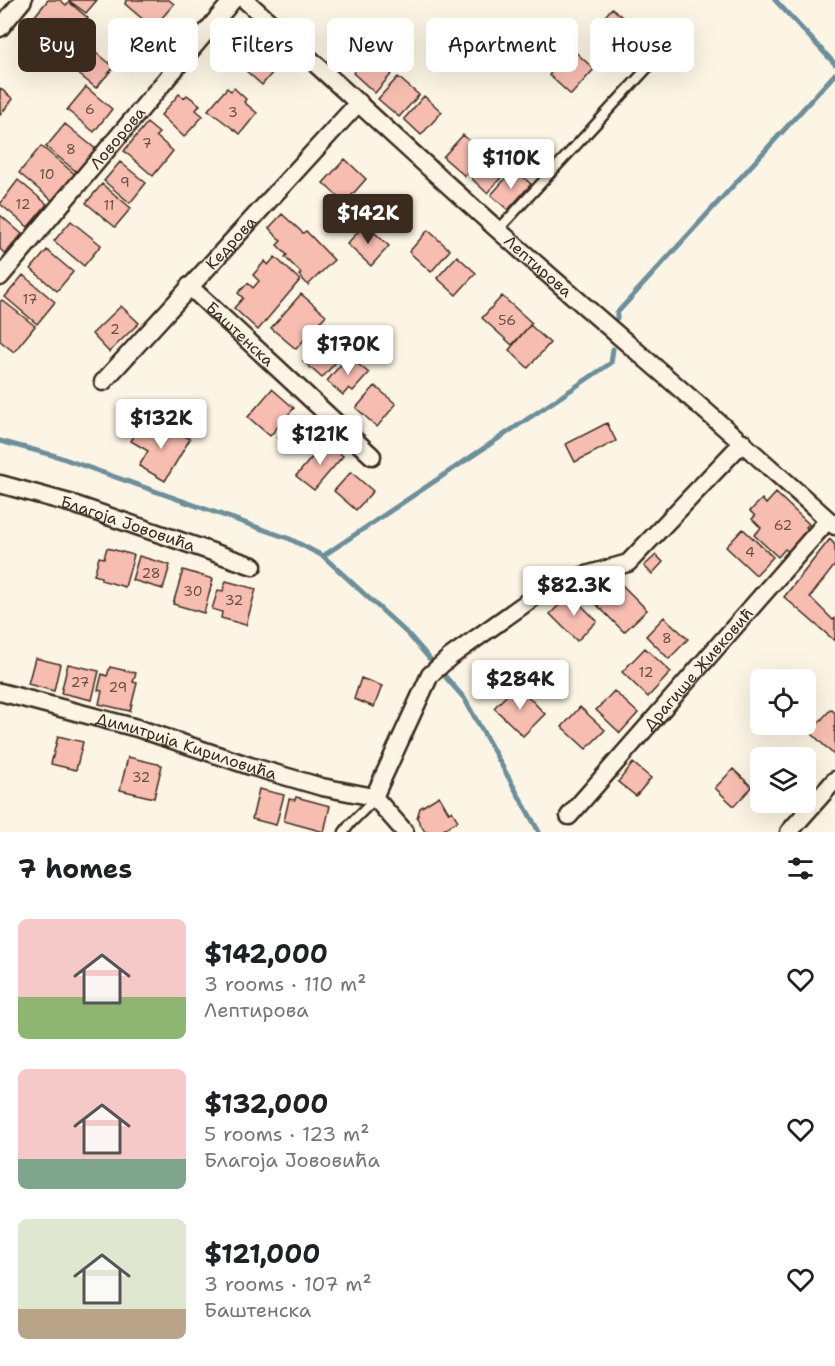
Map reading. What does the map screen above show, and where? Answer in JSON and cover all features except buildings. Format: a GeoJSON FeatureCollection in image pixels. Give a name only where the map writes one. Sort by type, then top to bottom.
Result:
{"type":"FeatureCollection","features":[{"type":"Feature","properties":{"kind":"street"},"geometry":{"type":"LineString","coordinates":[[0,28],[23,0]]}},
{"type":"Feature","properties":{"kind":"street","name":"Ловорова"},"geometry":{"type":"LineString","coordinates":[[0,277],[233,0]]}},
{"type":"Feature","properties":{"kind":"street","name":"Лептирова"},"geometry":{"type":"LineString","coordinates":[[245,0],[498,230],[743,442],[832,523]]}},
{"type":"Feature","properties":{"kind":"street","name":"Кедрова"},"geometry":{"type":"LineString","coordinates":[[103,382],[359,102]]}},
{"type":"Feature","properties":{"kind":"street","name":"Баштенска"},"geometry":{"type":"LineString","coordinates":[[189,286],[372,456]]}},
{"type":"Feature","properties":{"kind":"street"},"geometry":{"type":"LineString","coordinates":[[405,832],[374,797],[430,675],[450,657],[551,585],[628,563],[743,442]]}},
{"type":"Feature","properties":{"kind":"street","name":"Благоја Јововића"},"geometry":{"type":"LineString","coordinates":[[0,484],[74,504],[254,566]]}},
{"type":"Feature","properties":{"kind":"street","name":"Драгише Живковић"},"geometry":{"type":"LineString","coordinates":[[569,816],[832,523]]}},
{"type":"Feature","properties":{"kind":"street","name":"Димитрија Кириловића"},"geometry":{"type":"LineString","coordinates":[[0,692],[137,728],[249,766],[322,787],[374,797]]}},
{"type":"Feature","properties":{"kind":"street"},"geometry":{"type":"LineString","coordinates":[[789,832],[835,780]]}},
{"type":"Feature","properties":{"kind":"lane"},"geometry":{"type":"LineString","coordinates":[[498,230],[644,72]]}},
{"type":"Feature","properties":{"kind":"lane"},"geometry":{"type":"LineString","coordinates":[[344,832],[374,801],[374,797]]}},
{"type":"Feature","properties":{"kind":"waterway"},"geometry":{"type":"LineString","coordinates":[[775,0],[835,64]]}},
{"type":"Feature","properties":{"kind":"waterway"},"geometry":{"type":"LineString","coordinates":[[617,318],[617,313],[835,74]]}},
{"type":"Feature","properties":{"kind":"waterway"},"geometry":{"type":"LineString","coordinates":[[323,556],[611,363],[613,349]]}},
{"type":"Feature","properties":{"kind":"waterway"},"geometry":{"type":"LineString","coordinates":[[0,441],[56,456],[290,539],[323,556],[409,635],[464,698],[539,832]]}}]}
